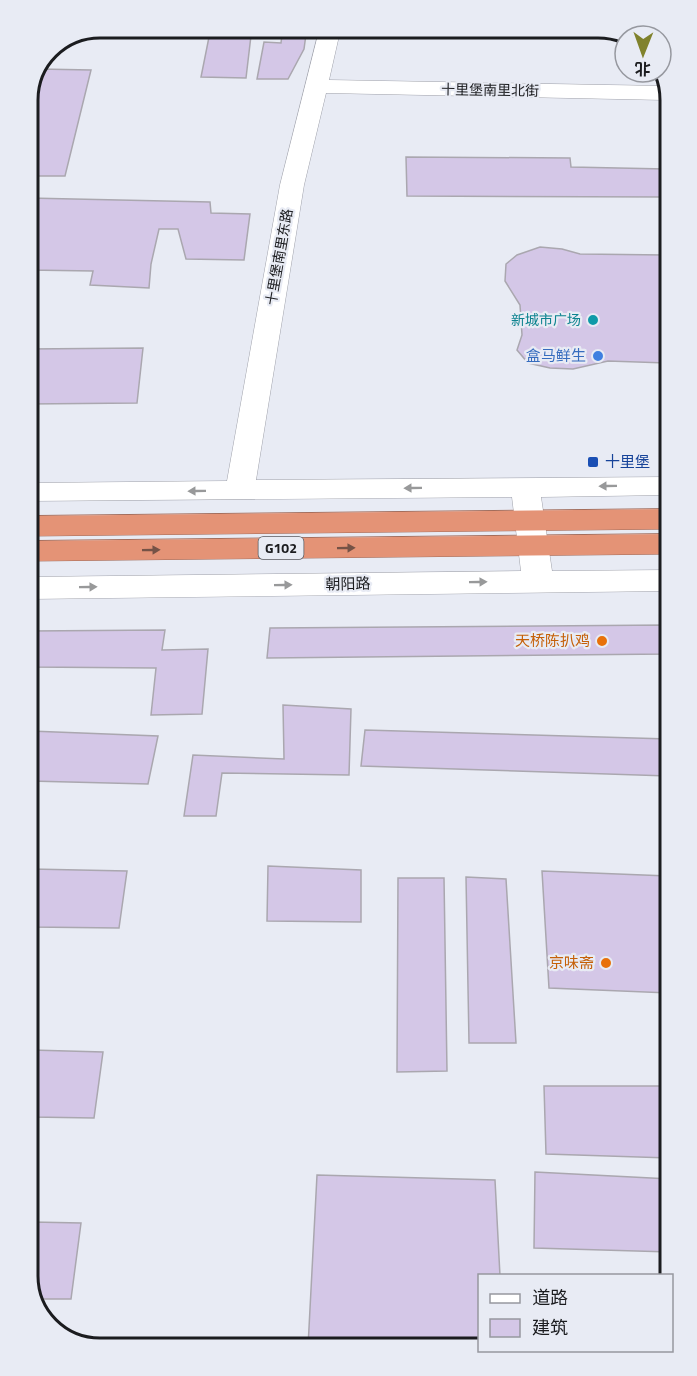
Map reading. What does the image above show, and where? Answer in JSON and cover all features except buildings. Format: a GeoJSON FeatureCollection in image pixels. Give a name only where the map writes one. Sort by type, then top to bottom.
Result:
{"type":"FeatureCollection","features":[{"type":"Feature","properties":{"kind":"highway","name":"G102"},"geometry":{"type":"LineString","coordinates":[[38,551],[531,533],[660,520]]}},
{"type":"Feature","properties":{"kind":"highway","name":"G102"},"geometry":{"type":"LineString","coordinates":[[38,526],[531,533],[660,543]]}},
{"type":"Feature","properties":{"kind":"street","name":"十里堡南里东路"},"geometry":{"type":"LineString","coordinates":[[240,490],[292,185],[328,38]]}},
{"type":"Feature","properties":{"kind":"street","name":"十里堡南里北街"},"geometry":{"type":"LineString","coordinates":[[316,86],[659,93]]}},
{"type":"Feature","properties":{"kind":"street"},"geometry":{"type":"LineString","coordinates":[[38,492],[660,486]]}},
{"type":"Feature","properties":{"kind":"street"},"geometry":{"type":"LineString","coordinates":[[525,487],[538,582]]}},
{"type":"Feature","properties":{"kind":"street","name":"朝阳路"},"geometry":{"type":"LineString","coordinates":[[38,588],[660,580]]}},
{"type":"Feature","properties":{"kind":"place","name":"新城市广场"},"geometry":{"type":"Point","coordinates":[593,320]}},
{"type":"Feature","properties":{"kind":"place","name":"盒马鲜生"},"geometry":{"type":"Point","coordinates":[598,356]}},
{"type":"Feature","properties":{"kind":"place","name":"十里堡"},"geometry":{"type":"Point","coordinates":[593,462]}},
{"type":"Feature","properties":{"kind":"place","name":"天桥陈扒鸡"},"geometry":{"type":"Point","coordinates":[602,641]}},
{"type":"Feature","properties":{"kind":"place","name":"京味斋"},"geometry":{"type":"Point","coordinates":[606,963]}}]}
